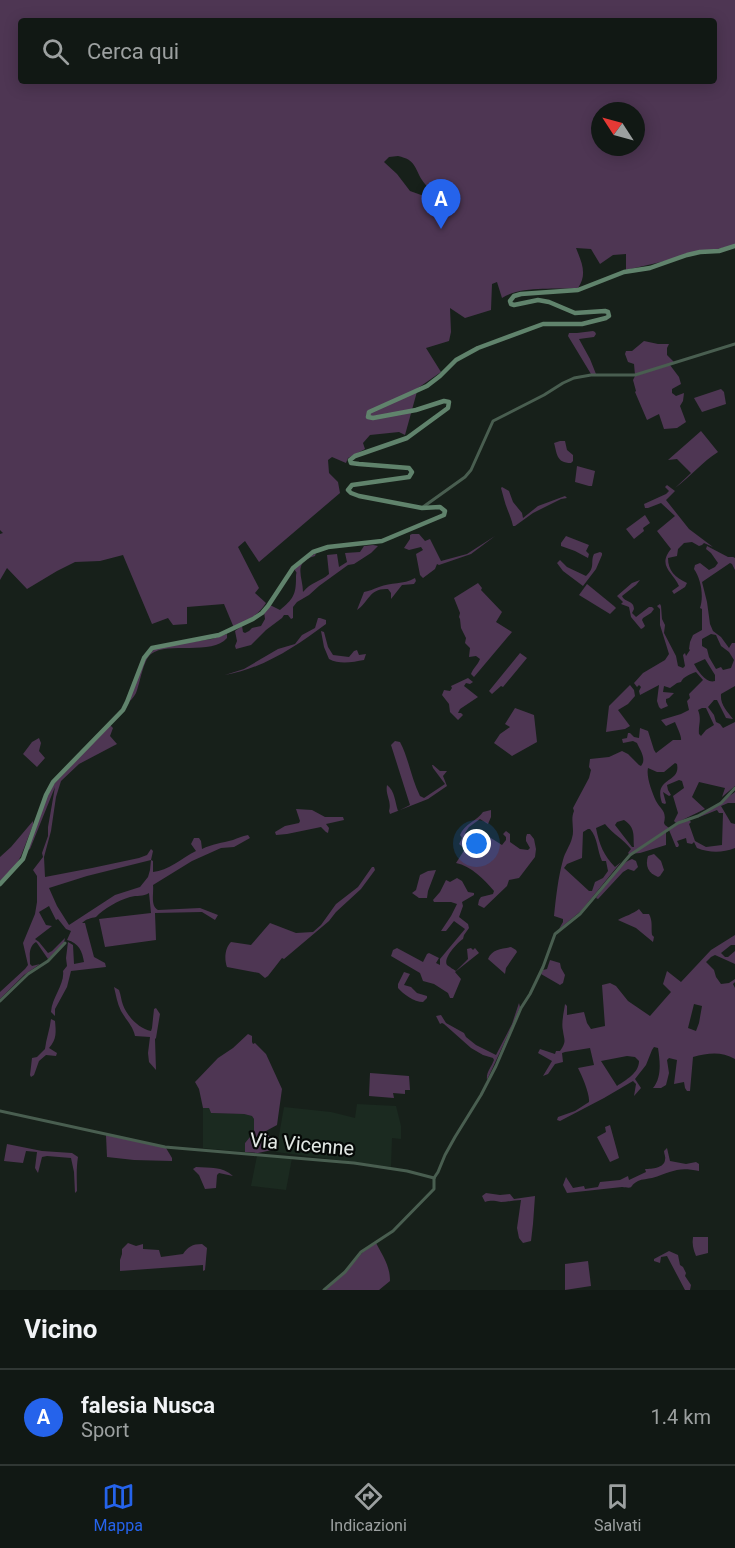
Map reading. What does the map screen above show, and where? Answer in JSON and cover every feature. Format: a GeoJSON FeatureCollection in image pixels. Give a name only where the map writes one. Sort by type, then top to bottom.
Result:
{"type":"FeatureCollection","features":[{"type":"Feature","properties":{"kind":"main road"},"geometry":{"type":"LineString","coordinates":[[0,884],[23,859],[46,795],[53,782],[123,710],[147,651],[162,645],[219,635],[254,619],[268,606],[293,568],[312,552],[327,547],[382,541],[442,517],[445,513],[440,507],[422,508],[351,493],[348,490],[352,485],[409,477],[412,472],[409,468],[359,464],[352,463],[350,460],[355,456],[413,435],[448,408],[449,402],[444,401],[416,410],[373,418],[367,416],[370,411],[427,386],[462,356],[535,326],[551,323],[582,324],[609,316],[605,311],[575,313],[553,303],[538,300],[513,305],[510,301],[514,296],[578,290],[624,272],[650,268],[687,255],[719,251],[735,246]]}},
{"type":"Feature","properties":{"kind":"street"},"geometry":{"type":"LineString","coordinates":[[422,508],[465,477],[471,470],[493,421],[563,383],[591,375],[635,375],[735,344]]}},
{"type":"Feature","properties":{"kind":"street"},"geometry":{"type":"LineString","coordinates":[[324,1290],[345,1272],[361,1252],[393,1231],[434,1189],[434,1178],[481,1095],[521,1008],[543,967],[555,934],[580,914],[630,855],[678,823],[698,816],[721,803],[735,788]]}},
{"type":"Feature","properties":{"kind":"street"},"geometry":{"type":"LineString","coordinates":[[0,1001],[28,974],[48,961],[65,943]]}},
{"type":"Feature","properties":{"kind":"street","name":"Via Vicenne"},"geometry":{"type":"LineString","coordinates":[[0,1112],[165,1147],[354,1163],[434,1178]]}},
{"type":"Feature","properties":{"kind":"shaded area"},"geometry":{"type":"Polygon","coordinates":[[[0,0],[735,0],[735,245],[626,270],[626,254],[613,255],[600,264],[591,249],[576,248],[583,273],[578,288],[519,291],[502,298],[497,282],[492,284],[491,310],[465,318],[450,308],[449,341],[426,348],[441,372],[418,388],[405,435],[399,432],[370,435],[363,443],[365,449],[348,458],[346,463],[332,457],[328,460],[329,473],[338,482],[340,493],[259,562],[245,541],[238,547],[259,588],[255,593],[266,603],[252,618],[234,628],[224,604],[187,607],[187,624],[173,625],[168,618],[152,624],[123,555],[100,561],[75,562],[27,589],[7,568],[0,580],[0,534],[3,533],[0,530],[0,0]],[[389,157],[384,162],[410,191],[424,196],[431,193],[416,168],[404,158],[389,157]]]}},
{"type":"Feature","properties":{"kind":"shaded area"},"geometry":{"type":"Polygon","coordinates":[[[593,331],[596,334],[594,337],[579,339],[596,374],[591,374],[568,336],[569,333],[593,331]]]}},
{"type":"Feature","properties":{"kind":"shaded area"},"geometry":{"type":"Polygon","coordinates":[[[644,341],[669,344],[667,355],[674,362],[635,375],[634,364],[628,362],[625,354],[626,351],[632,351],[644,341]]]}},
{"type":"Feature","properties":{"kind":"shaded area"},"geometry":{"type":"Polygon","coordinates":[[[670,365],[681,384],[672,389],[672,393],[676,396],[684,393],[680,406],[686,422],[677,428],[664,429],[659,414],[647,420],[635,392],[633,380],[635,376],[670,365]]]}},
{"type":"Feature","properties":{"kind":"shaded area"},"geometry":{"type":"Polygon","coordinates":[[[721,389],[724,392],[726,404],[702,412],[694,398],[721,389]]]}},
{"type":"Feature","properties":{"kind":"shaded area"},"geometry":{"type":"Polygon","coordinates":[[[701,431],[718,452],[675,488],[691,473],[677,459],[668,460],[701,431]]]}},
{"type":"Feature","properties":{"kind":"shaded area"},"geometry":{"type":"Polygon","coordinates":[[[565,441],[567,450],[573,455],[571,463],[566,463],[558,457],[554,443],[565,441]]]}},
{"type":"Feature","properties":{"kind":"shaded area"},"geometry":{"type":"Polygon","coordinates":[[[577,466],[595,471],[592,486],[575,482],[577,466]]]}},
{"type":"Feature","properties":{"kind":"shaded area"},"geometry":{"type":"Polygon","coordinates":[[[667,485],[675,491],[666,500],[689,529],[713,547],[704,543],[699,546],[692,542],[684,543],[678,549],[677,556],[668,558],[669,567],[673,573],[687,583],[674,594],[672,591],[679,586],[666,564],[667,555],[671,549],[657,531],[675,516],[661,503],[648,508],[645,508],[644,504],[666,494],[669,491],[665,487],[667,485]]]}},
{"type":"Feature","properties":{"kind":"shaded area"},"geometry":{"type":"Polygon","coordinates":[[[502,487],[509,491],[523,518],[538,506],[565,496],[567,498],[533,513],[513,526],[502,487]]]}},
{"type":"Feature","properties":{"kind":"shaded area"},"geometry":{"type":"Polygon","coordinates":[[[645,515],[650,523],[634,539],[626,529],[645,515]]]}},
{"type":"Feature","properties":{"kind":"shaded area"},"geometry":{"type":"Polygon","coordinates":[[[412,534],[419,534],[425,541],[430,539],[441,561],[467,554],[495,536],[471,554],[437,564],[435,569],[423,578],[420,575],[416,554],[423,550],[421,547],[409,550],[404,548],[412,534]]]}},
{"type":"Feature","properties":{"kind":"shaded area"},"geometry":{"type":"Polygon","coordinates":[[[566,536],[589,545],[586,551],[589,554],[588,558],[561,546],[566,536]]]}},
{"type":"Feature","properties":{"kind":"shaded area"},"geometry":{"type":"Polygon","coordinates":[[[364,546],[378,546],[371,553],[354,564],[348,565],[297,602],[293,607],[293,618],[284,615],[251,645],[236,649],[235,631],[242,626],[245,633],[261,626],[265,619],[264,612],[270,605],[280,610],[291,600],[296,584],[294,569],[300,563],[316,553],[301,566],[303,592],[329,574],[327,555],[337,554],[339,567],[347,562],[345,553],[360,552],[364,546]]]}},
{"type":"Feature","properties":{"kind":"shaded area"},"geometry":{"type":"Polygon","coordinates":[[[707,546],[728,557],[735,558],[735,570],[730,563],[702,582],[713,631],[729,648],[732,643],[735,643],[735,686],[721,694],[723,705],[733,719],[726,718],[717,700],[714,700],[708,707],[716,722],[723,728],[735,722],[735,786],[722,797],[725,788],[699,782],[692,797],[705,809],[676,823],[674,821],[678,813],[673,796],[684,788],[682,781],[667,785],[671,795],[663,792],[665,804],[662,803],[660,794],[664,784],[675,775],[677,764],[675,763],[664,772],[648,768],[651,789],[664,813],[664,823],[669,828],[666,830],[666,845],[629,854],[631,849],[605,824],[596,828],[600,844],[608,859],[615,867],[621,862],[581,911],[559,929],[563,919],[554,916],[558,881],[573,835],[573,808],[589,778],[590,759],[609,757],[622,751],[641,766],[643,757],[637,743],[633,741],[623,743],[622,739],[627,738],[628,733],[639,738],[640,728],[648,731],[656,753],[673,740],[681,740],[675,722],[666,726],[661,720],[689,710],[687,701],[690,698],[689,694],[703,680],[696,672],[670,688],[664,686],[663,692],[674,693],[666,699],[668,706],[661,709],[657,701],[659,685],[640,695],[641,687],[639,685],[637,687],[634,683],[643,673],[665,660],[669,654],[660,625],[660,609],[657,606],[660,604],[665,625],[664,633],[676,656],[678,666],[683,668],[685,666],[683,655],[685,653],[686,656],[690,650],[693,635],[702,630],[702,609],[700,608],[702,593],[694,569],[695,565],[700,563],[709,570],[718,563],[706,549],[707,546]],[[711,634],[702,639],[702,646],[707,649],[716,669],[731,668],[734,660],[721,646],[716,635],[711,634]],[[705,659],[694,664],[705,679],[715,681],[715,675],[705,659]],[[706,708],[698,710],[701,736],[714,725],[706,708]],[[624,820],[615,825],[634,847],[633,832],[630,826],[624,820]],[[590,829],[583,832],[582,858],[567,864],[564,868],[589,891],[592,891],[595,882],[603,878],[608,871],[606,861],[602,861],[595,836],[590,829]]]}},
{"type":"Feature","properties":{"kind":"shaded area"},"geometry":{"type":"Polygon","coordinates":[[[600,552],[602,555],[596,569],[583,586],[563,571],[557,563],[560,560],[567,567],[586,576],[591,570],[594,554],[600,552]]]}},
{"type":"Feature","properties":{"kind":"shaded area"},"geometry":{"type":"Polygon","coordinates":[[[415,578],[414,584],[402,585],[391,599],[388,589],[373,593],[357,610],[364,592],[415,578]]]}},
{"type":"Feature","properties":{"kind":"shaded area"},"geometry":{"type":"Polygon","coordinates":[[[640,580],[622,596],[633,604],[632,613],[636,617],[649,607],[654,609],[643,618],[645,626],[641,629],[631,617],[629,607],[621,604],[623,602],[617,596],[632,583],[640,580]]]}},
{"type":"Feature","properties":{"kind":"shaded area"},"geometry":{"type":"Polygon","coordinates":[[[478,583],[481,590],[502,612],[496,622],[512,632],[474,677],[471,674],[480,659],[476,656],[469,657],[470,648],[465,643],[466,638],[461,628],[460,613],[454,598],[478,583]]]}},
{"type":"Feature","properties":{"kind":"shaded area"},"geometry":{"type":"Polygon","coordinates":[[[587,584],[616,608],[610,614],[579,595],[587,584]]]}},
{"type":"Feature","properties":{"kind":"shaded area"},"geometry":{"type":"Polygon","coordinates":[[[318,618],[326,620],[326,624],[291,648],[266,662],[239,672],[225,675],[244,669],[278,649],[295,644],[302,635],[315,628],[318,618]]]}},
{"type":"Feature","properties":{"kind":"shaded area"},"geometry":{"type":"Polygon","coordinates":[[[321,631],[324,632],[333,655],[349,657],[357,650],[359,655],[366,654],[364,660],[342,662],[329,659],[321,631]]]}},
{"type":"Feature","properties":{"kind":"shaded area"},"geometry":{"type":"Polygon","coordinates":[[[227,634],[227,638],[211,646],[159,650],[151,654],[144,667],[136,693],[127,704],[143,662],[156,647],[212,639],[227,634]]]}},
{"type":"Feature","properties":{"kind":"shaded area"},"geometry":{"type":"Polygon","coordinates":[[[520,653],[527,658],[503,687],[501,686],[492,694],[489,691],[520,653]]]}},
{"type":"Feature","properties":{"kind":"shaded area"},"geometry":{"type":"Polygon","coordinates":[[[468,678],[473,682],[466,683],[464,686],[478,697],[460,709],[458,713],[463,715],[458,720],[450,712],[449,704],[442,695],[444,690],[450,691],[451,686],[468,678]]]}},
{"type":"Feature","properties":{"kind":"shaded area"},"geometry":{"type":"Polygon","coordinates":[[[630,685],[635,696],[618,710],[630,726],[606,732],[609,706],[630,685]]]}},
{"type":"Feature","properties":{"kind":"shaded area"},"geometry":{"type":"Polygon","coordinates":[[[515,708],[534,715],[537,742],[512,756],[494,743],[500,734],[510,727],[505,724],[515,708]]]}},
{"type":"Feature","properties":{"kind":"shaded area"},"geometry":{"type":"Polygon","coordinates":[[[110,725],[113,728],[110,736],[117,744],[79,764],[61,781],[44,857],[45,877],[139,858],[147,855],[151,849],[153,851],[151,860],[153,861],[153,872],[159,871],[196,851],[191,844],[194,838],[199,838],[202,849],[246,835],[250,838],[234,847],[221,848],[192,861],[153,885],[153,902],[158,910],[200,908],[218,915],[215,920],[202,912],[155,913],[156,940],[105,947],[99,919],[151,913],[149,893],[121,900],[96,917],[82,923],[85,923],[94,957],[105,963],[106,967],[71,971],[67,987],[55,1009],[55,1016],[51,1012],[52,1006],[62,981],[63,971],[67,966],[68,942],[73,945],[74,964],[84,962],[79,948],[67,940],[71,931],[66,929],[58,919],[56,920],[49,906],[39,912],[46,925],[52,926],[35,939],[48,953],[65,938],[64,943],[48,959],[36,942],[33,944],[30,964],[32,966],[40,964],[24,975],[0,999],[0,992],[28,965],[23,943],[35,914],[37,902],[37,876],[33,870],[43,857],[55,787],[28,850],[53,785],[110,725]],[[151,860],[49,888],[69,925],[115,895],[140,887],[148,877],[151,860]]]}},
{"type":"Feature","properties":{"kind":"shaded area"},"geometry":{"type":"Polygon","coordinates":[[[39,738],[41,743],[39,751],[45,758],[37,767],[23,754],[32,742],[39,738]]]}},
{"type":"Feature","properties":{"kind":"shaded area"},"geometry":{"type":"Polygon","coordinates":[[[395,741],[400,742],[403,748],[420,796],[424,798],[445,784],[432,765],[440,771],[447,771],[443,776],[447,786],[428,799],[399,810],[410,805],[391,745],[395,741]]]}},
{"type":"Feature","properties":{"kind":"shaded area"},"geometry":{"type":"Polygon","coordinates":[[[387,785],[393,793],[398,811],[390,814],[387,785]]]}},
{"type":"Feature","properties":{"kind":"shaded area"},"geometry":{"type":"Polygon","coordinates":[[[735,792],[735,803],[721,806],[731,823],[735,824],[735,848],[721,852],[707,851],[697,848],[694,842],[687,843],[686,838],[677,841],[679,845],[676,847],[669,830],[689,820],[695,841],[706,847],[722,845],[723,813],[717,810],[697,818],[735,792]]]}},
{"type":"Feature","properties":{"kind":"shaded area"},"geometry":{"type":"Polygon","coordinates":[[[296,809],[312,810],[325,817],[343,817],[344,820],[326,824],[329,828],[328,833],[321,827],[276,835],[275,832],[285,826],[299,823],[296,809]]]}},
{"type":"Feature","properties":{"kind":"shaded area"},"geometry":{"type":"Polygon","coordinates":[[[491,810],[488,824],[480,819],[465,833],[474,839],[483,833],[502,845],[506,840],[503,834],[506,831],[510,834],[510,842],[520,849],[528,850],[530,848],[526,837],[530,834],[534,839],[536,849],[535,857],[519,878],[509,880],[507,886],[484,908],[478,905],[479,900],[481,897],[493,894],[494,891],[472,870],[456,863],[465,849],[459,844],[462,831],[483,812],[491,810]]]}},
{"type":"Feature","properties":{"kind":"shaded area"},"geometry":{"type":"Polygon","coordinates":[[[33,821],[21,856],[16,865],[0,881],[0,857],[33,821]]]}},
{"type":"Feature","properties":{"kind":"shaded area"},"geometry":{"type":"Polygon","coordinates":[[[654,854],[661,861],[664,870],[658,877],[647,866],[648,856],[654,854]]]}},
{"type":"Feature","properties":{"kind":"shaded area"},"geometry":{"type":"Polygon","coordinates":[[[632,859],[636,861],[638,867],[634,871],[628,869],[623,872],[598,899],[596,898],[617,871],[632,859]]]}},
{"type":"Feature","properties":{"kind":"shaded area"},"geometry":{"type":"Polygon","coordinates":[[[372,867],[375,870],[361,889],[329,921],[284,959],[282,958],[268,976],[265,978],[259,973],[227,967],[227,947],[231,942],[251,945],[270,923],[296,933],[313,932],[336,904],[358,887],[372,867]]]}},
{"type":"Feature","properties":{"kind":"shaded area"},"geometry":{"type":"Polygon","coordinates":[[[436,870],[427,898],[419,898],[412,893],[416,890],[420,875],[436,870]]]}},
{"type":"Feature","properties":{"kind":"shaded area"},"geometry":{"type":"Polygon","coordinates":[[[457,878],[462,881],[468,892],[474,895],[462,902],[459,917],[468,924],[469,928],[446,962],[456,971],[468,959],[467,949],[475,948],[479,953],[455,972],[461,979],[453,998],[450,998],[448,993],[434,984],[423,981],[420,973],[391,956],[393,950],[397,948],[423,962],[429,953],[439,958],[436,963],[440,965],[440,959],[465,929],[454,921],[446,931],[441,931],[457,904],[434,902],[433,900],[446,880],[450,882],[457,878]]]}},
{"type":"Feature","properties":{"kind":"shaded area"},"geometry":{"type":"Polygon","coordinates":[[[639,909],[643,914],[649,914],[653,942],[636,928],[618,920],[639,909]]]}},
{"type":"Feature","properties":{"kind":"shaded area"},"geometry":{"type":"Polygon","coordinates":[[[735,935],[735,945],[731,945],[721,953],[728,957],[735,951],[735,964],[715,955],[706,962],[714,970],[721,984],[735,979],[733,984],[735,988],[735,1059],[714,1054],[693,1057],[690,1091],[687,1091],[684,1082],[674,1084],[677,1060],[669,1058],[666,1085],[653,1088],[660,1069],[658,1048],[654,1047],[646,1065],[635,1079],[641,1088],[634,1096],[636,1084],[633,1081],[560,1121],[557,1120],[558,1117],[575,1111],[589,1102],[578,1068],[594,1065],[590,1048],[565,1052],[562,1053],[563,1062],[555,1064],[548,1074],[543,1076],[552,1061],[538,1053],[540,1049],[555,1054],[564,1045],[562,1025],[565,1004],[567,1015],[584,1012],[591,1029],[605,1026],[602,985],[610,983],[616,986],[628,1001],[650,1016],[671,992],[663,984],[667,971],[681,982],[711,950],[735,935]],[[694,1004],[688,1028],[696,1031],[702,1006],[694,1004]],[[627,1056],[601,1061],[617,1086],[637,1069],[639,1061],[635,1057],[627,1056]]]}},
{"type":"Feature","properties":{"kind":"shaded area"},"geometry":{"type":"Polygon","coordinates":[[[511,947],[517,952],[506,968],[505,974],[488,959],[494,951],[511,947]]]}},
{"type":"Feature","properties":{"kind":"shaded area"},"geometry":{"type":"Polygon","coordinates":[[[550,960],[560,963],[565,975],[560,985],[541,974],[547,969],[550,960]]]}},
{"type":"Feature","properties":{"kind":"shaded area"},"geometry":{"type":"Polygon","coordinates":[[[404,972],[410,974],[404,985],[427,996],[423,1002],[416,1001],[398,988],[404,972]]]}},
{"type":"Feature","properties":{"kind":"shaded area"},"geometry":{"type":"Polygon","coordinates":[[[114,987],[119,990],[127,1013],[142,1028],[151,1031],[154,1009],[156,1008],[160,1014],[155,1039],[156,1070],[149,1062],[150,1037],[135,1036],[120,1008],[114,987]]]}},
{"type":"Feature","properties":{"kind":"shaded area"},"geometry":{"type":"Polygon","coordinates":[[[519,1003],[520,1007],[513,1024],[487,1080],[493,1058],[471,1048],[444,1024],[440,1024],[436,1016],[441,1015],[446,1023],[464,1033],[476,1045],[496,1055],[512,1024],[519,1003]]]}},
{"type":"Feature","properties":{"kind":"shaded area"},"geometry":{"type":"Polygon","coordinates":[[[51,1019],[55,1021],[56,1032],[49,1048],[57,1053],[56,1056],[46,1055],[39,1061],[31,1077],[32,1058],[37,1057],[45,1049],[51,1019]]]}},
{"type":"Feature","properties":{"kind":"shaded area"},"geometry":{"type":"Polygon","coordinates":[[[248,1034],[252,1036],[253,1044],[255,1043],[266,1054],[282,1089],[277,1125],[266,1131],[271,1139],[272,1150],[258,1153],[245,1152],[245,1143],[254,1132],[252,1116],[211,1113],[209,1108],[203,1108],[195,1082],[218,1058],[248,1034]]]}},
{"type":"Feature","properties":{"kind":"shaded area"},"geometry":{"type":"Polygon","coordinates":[[[370,1073],[409,1076],[410,1090],[405,1090],[405,1094],[393,1093],[394,1098],[369,1096],[370,1073]]]}},
{"type":"Feature","properties":{"kind":"shaded area"},"geometry":{"type":"Polygon","coordinates":[[[357,1104],[396,1106],[401,1126],[401,1139],[392,1138],[391,1167],[276,1152],[284,1107],[331,1112],[355,1118],[357,1104]]]}},
{"type":"Feature","properties":{"kind":"shaded area"},"geometry":{"type":"Polygon","coordinates":[[[203,1108],[209,1108],[211,1113],[252,1116],[254,1132],[245,1143],[245,1152],[203,1148],[203,1108]]]}},
{"type":"Feature","properties":{"kind":"shaded area"},"geometry":{"type":"Polygon","coordinates":[[[610,1125],[619,1158],[610,1162],[597,1137],[606,1132],[605,1127],[610,1125]]]}},
{"type":"Feature","properties":{"kind":"shaded area"},"geometry":{"type":"Polygon","coordinates":[[[106,1135],[166,1148],[172,1161],[107,1157],[106,1135]]]}},
{"type":"Feature","properties":{"kind":"shaded area"},"geometry":{"type":"Polygon","coordinates":[[[7,1144],[42,1151],[72,1153],[78,1157],[77,1191],[75,1193],[71,1158],[42,1157],[38,1173],[35,1168],[37,1152],[26,1151],[23,1163],[4,1161],[7,1144]]]}},
{"type":"Feature","properties":{"kind":"shaded area"},"geometry":{"type":"Polygon","coordinates":[[[667,1148],[670,1161],[686,1164],[696,1162],[699,1164],[699,1171],[675,1170],[640,1180],[629,1188],[567,1193],[563,1185],[566,1177],[573,1188],[584,1186],[585,1189],[598,1187],[600,1182],[620,1180],[628,1176],[629,1180],[646,1172],[645,1169],[662,1165],[665,1159],[664,1151],[667,1148]]]}},
{"type":"Feature","properties":{"kind":"shaded area"},"geometry":{"type":"Polygon","coordinates":[[[257,1156],[292,1158],[286,1190],[251,1186],[257,1156]]]}},
{"type":"Feature","properties":{"kind":"shaded area"},"geometry":{"type":"Polygon","coordinates":[[[196,1167],[220,1169],[233,1176],[219,1173],[216,1188],[205,1189],[199,1175],[193,1169],[196,1167]]]}},
{"type":"Feature","properties":{"kind":"shaded area"},"geometry":{"type":"Polygon","coordinates":[[[486,1193],[510,1194],[514,1199],[535,1196],[531,1241],[523,1243],[519,1238],[517,1228],[521,1200],[485,1202],[482,1196],[486,1193]]]}},
{"type":"Feature","properties":{"kind":"shaded area"},"geometry":{"type":"Polygon","coordinates":[[[693,1237],[708,1237],[708,1253],[696,1256],[693,1237]]]}},
{"type":"Feature","properties":{"kind":"shaded area"},"geometry":{"type":"Polygon","coordinates":[[[128,1243],[136,1246],[143,1244],[143,1249],[159,1250],[161,1257],[183,1254],[191,1246],[202,1244],[207,1248],[205,1270],[203,1271],[203,1265],[120,1271],[122,1249],[128,1243]]]}},
{"type":"Feature","properties":{"kind":"shaded area"},"geometry":{"type":"Polygon","coordinates":[[[376,1243],[384,1257],[390,1281],[379,1290],[326,1290],[363,1252],[376,1243]]]}},
{"type":"Feature","properties":{"kind":"shaded area"},"geometry":{"type":"Polygon","coordinates":[[[669,1251],[678,1255],[680,1265],[691,1285],[690,1290],[685,1290],[667,1256],[661,1257],[660,1263],[654,1261],[669,1251]]]}},
{"type":"Feature","properties":{"kind":"shaded area"},"geometry":{"type":"Polygon","coordinates":[[[588,1261],[591,1286],[565,1290],[565,1264],[588,1261]]]}},
{"type":"Feature","properties":{"kind":"place","name":"falesia Nusca"},"geometry":{"type":"Point","coordinates":[441,229]}}]}
